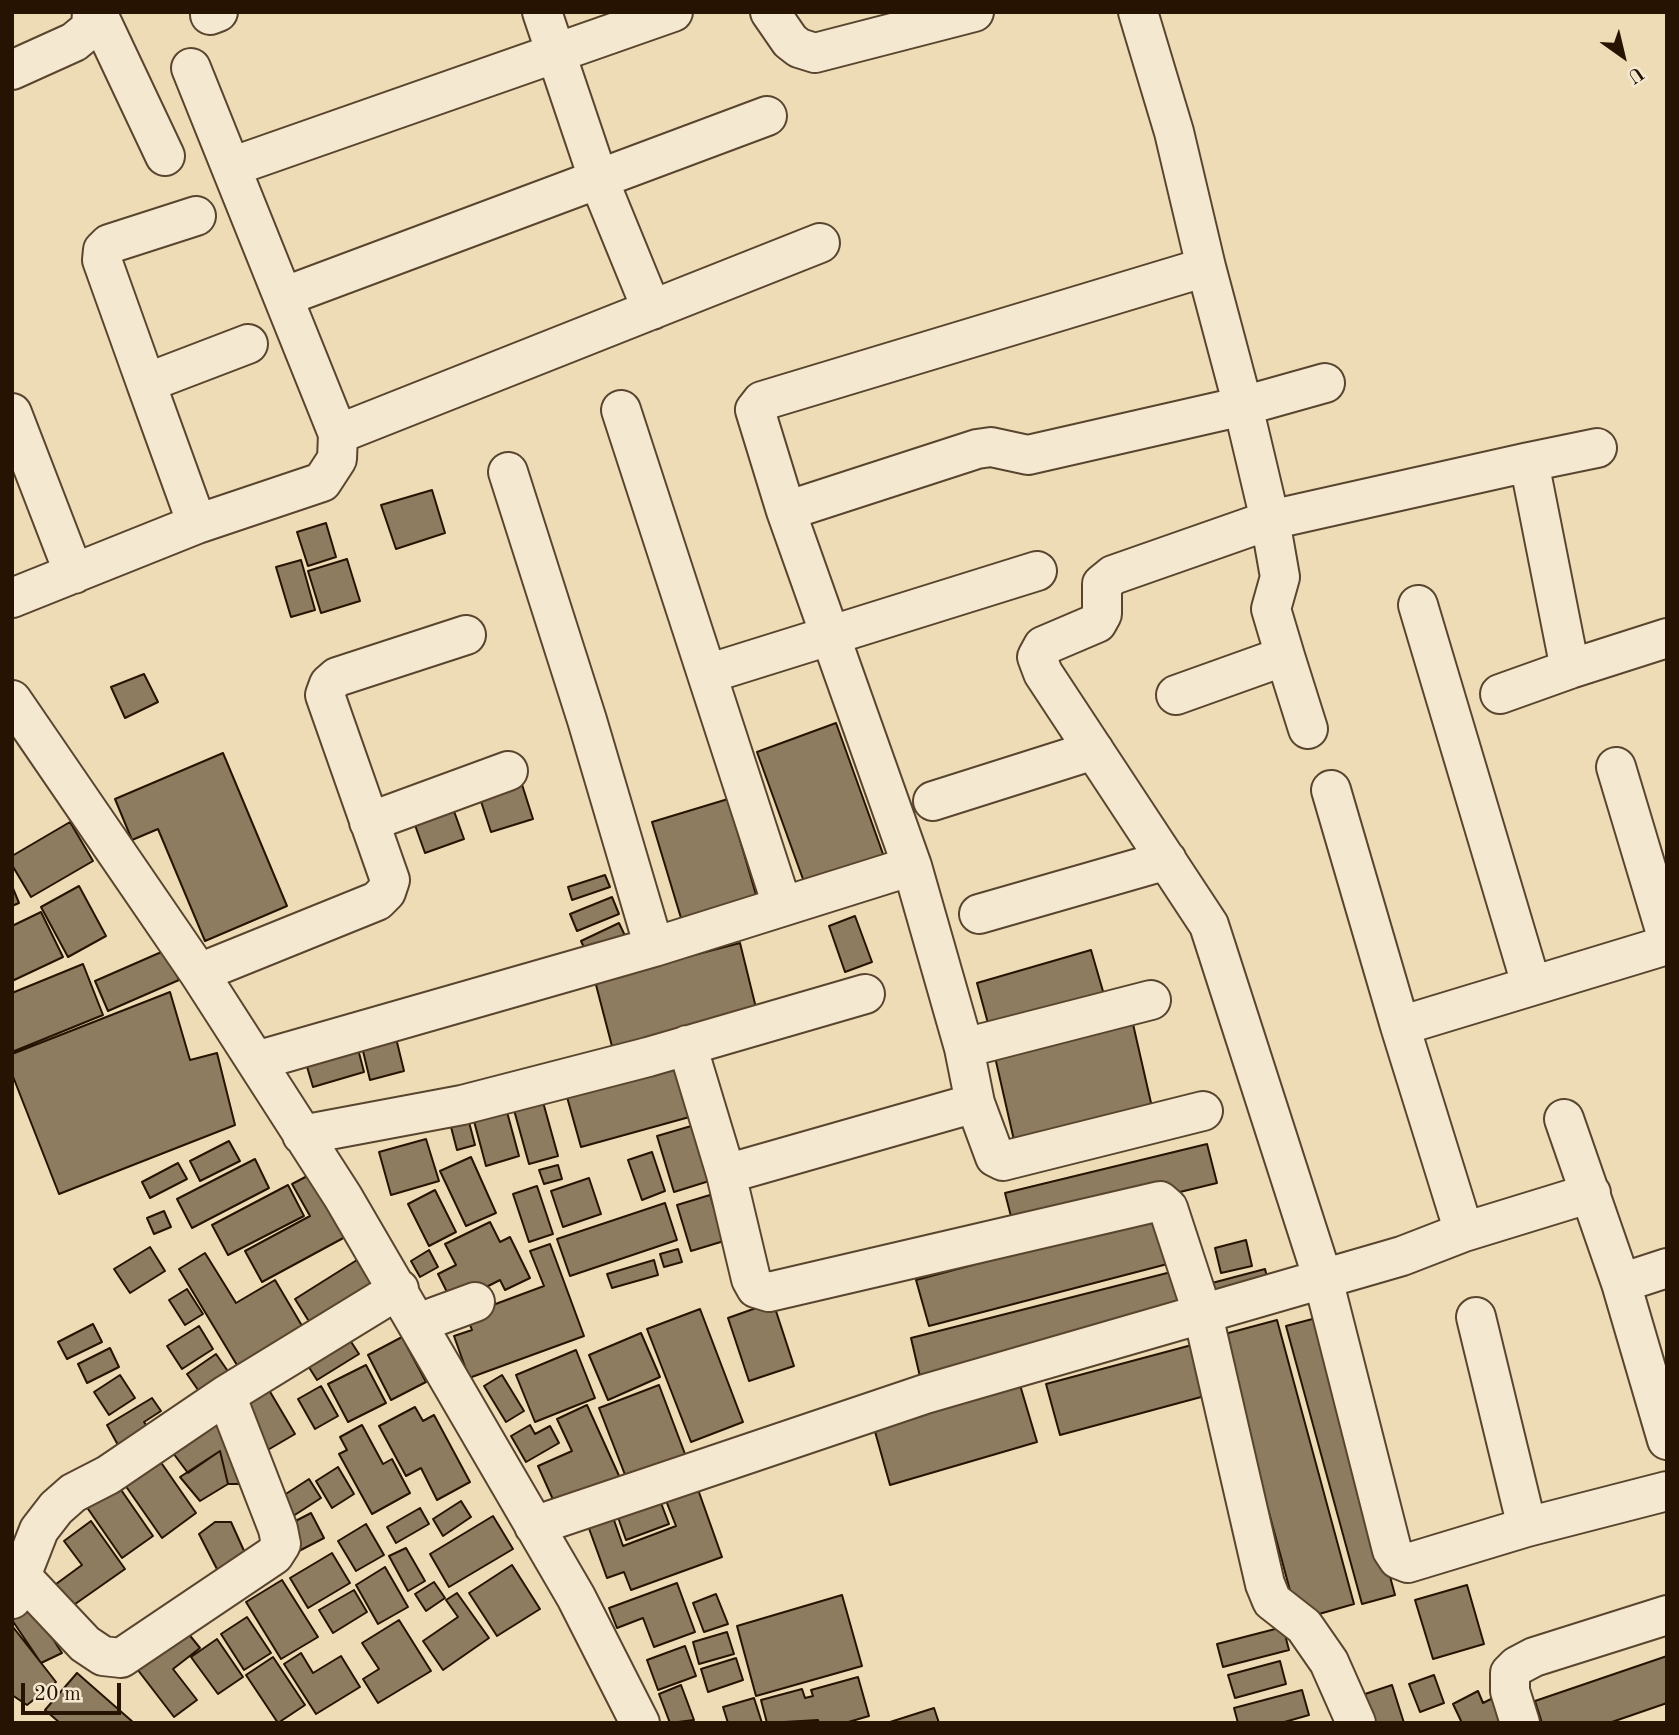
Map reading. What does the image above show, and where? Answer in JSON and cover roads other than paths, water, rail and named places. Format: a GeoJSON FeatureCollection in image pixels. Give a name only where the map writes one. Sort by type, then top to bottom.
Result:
{"type":"FeatureCollection","features":[{"type":"Feature","properties":{"kind":"street"},"geometry":{"type":"LineString","coordinates":[[12,70],[74,42],[91,28],[95,12]]}},
{"type":"Feature","properties":{"kind":"street"},"geometry":{"type":"LineString","coordinates":[[95,12],[166,156]]}},
{"type":"Feature","properties":{"kind":"street"},"geometry":{"type":"LineString","coordinates":[[542,12],[598,178],[652,310]]}},
{"type":"Feature","properties":{"kind":"street"},"geometry":{"type":"LineString","coordinates":[[231,167],[673,12]]}},
{"type":"Feature","properties":{"kind":"street"},"geometry":{"type":"LineString","coordinates":[[770,12],[790,41],[799,48],[815,53],[974,12]]}},
{"type":"Feature","properties":{"kind":"street"},"geometry":{"type":"LineString","coordinates":[[1138,12],[1174,132],[1243,406],[1270,520],[1280,577],[1271,609],[1308,729]]}},
{"type":"Feature","properties":{"kind":"street"},"geometry":{"type":"LineString","coordinates":[[12,598],[197,524],[322,482],[337,459],[338,434],[191,68]]}},
{"type":"Feature","properties":{"kind":"street"},"geometry":{"type":"LineString","coordinates":[[283,297],[767,116]]}},
{"type":"Feature","properties":{"kind":"street"},"geometry":{"type":"LineString","coordinates":[[196,216],[109,243],[103,250],[102,260],[197,524]]}},
{"type":"Feature","properties":{"kind":"street"},"geometry":{"type":"LineString","coordinates":[[338,434],[820,243]]}},
{"type":"Feature","properties":{"kind":"street"},"geometry":{"type":"LineString","coordinates":[[1203,1111],[1003,1161],[995,1157],[975,1103],[964,1048],[912,866],[786,511],[754,410],[762,401],[1206,267]]}},
{"type":"Feature","properties":{"kind":"street"},"geometry":{"type":"LineString","coordinates":[[146,383],[248,344]]}},
{"type":"Feature","properties":{"kind":"street"},"geometry":{"type":"LineString","coordinates":[[786,511],[977,449],[991,447],[1028,455],[1243,406],[1325,383]]}},
{"type":"Feature","properties":{"kind":"street"},"geometry":{"type":"LineString","coordinates":[[621,410],[782,905]]}},
{"type":"Feature","properties":{"kind":"street"},"geometry":{"type":"LineString","coordinates":[[12,412],[74,574]]}},
{"type":"Feature","properties":{"kind":"street"},"geometry":{"type":"LineString","coordinates":[[1597,448],[1270,520],[1113,575],[1102,584],[1102,614],[1097,623],[1042,646],[1037,657],[1043,673],[1209,925],[1323,1279],[1392,1550],[1398,1559],[1408,1563],[1527,1527],[1667,1491]]}},
{"type":"Feature","properties":{"kind":"street"},"geometry":{"type":"LineString","coordinates":[[1529,461],[1570,668]]}},
{"type":"Feature","properties":{"kind":"street"},"geometry":{"type":"LineString","coordinates":[[508,472],[587,720],[654,947]]}},
{"type":"Feature","properties":{"kind":"street"},"geometry":{"type":"LineString","coordinates":[[707,674],[831,633],[1037,571]]}},
{"type":"Feature","properties":{"kind":"street"},"geometry":{"type":"LineString","coordinates":[[1418,605],[1531,984]]}},
{"type":"Feature","properties":{"kind":"street"},"geometry":{"type":"LineString","coordinates":[[199,972],[377,901],[386,892],[390,880],[325,695],[328,684],[337,677],[466,635]]}},
{"type":"Feature","properties":{"kind":"street"},"geometry":{"type":"LineString","coordinates":[[1500,694],[1570,668],[1667,638]]}},
{"type":"Feature","properties":{"kind":"street"},"geometry":{"type":"LineString","coordinates":[[1176,695],[1285,656]]}},
{"type":"Feature","properties":{"kind":"street"},"geometry":{"type":"LineString","coordinates":[[12,700],[25,748],[199,972],[399,1289],[576,1597],[640,1723]]}},
{"type":"Feature","properties":{"kind":"street"},"geometry":{"type":"LineString","coordinates":[[933,801],[1094,750]]}},
{"type":"Feature","properties":{"kind":"street"},"geometry":{"type":"LineString","coordinates":[[1400,1026],[1531,984],[1665,951],[1616,767]]}},
{"type":"Feature","properties":{"kind":"street"},"geometry":{"type":"LineString","coordinates":[[369,822],[508,771]]}},
{"type":"Feature","properties":{"kind":"street"},"geometry":{"type":"LineString","coordinates":[[1331,789],[1464,1232]]}},
{"type":"Feature","properties":{"kind":"street"},"geometry":{"type":"LineString","coordinates":[[979,914],[1167,860]]}},
{"type":"Feature","properties":{"kind":"street"},"geometry":{"type":"LineString","coordinates":[[256,1061],[654,947],[912,866]]}},
{"type":"Feature","properties":{"kind":"street"},"geometry":{"type":"LineString","coordinates":[[302,1135],[462,1105],[865,994]]}},
{"type":"Feature","properties":{"kind":"street"},"geometry":{"type":"LineString","coordinates":[[964,1048],[1151,1000]]}},
{"type":"Feature","properties":{"kind":"street"},"geometry":{"type":"LineString","coordinates":[[687,1045],[726,1174],[751,1279],[756,1288],[769,1292],[1160,1201],[1168,1208],[1203,1315],[1265,1584],[1272,1601],[1304,1626],[1329,1662],[1356,1723]]}},
{"type":"Feature","properties":{"kind":"street"},"geometry":{"type":"LineString","coordinates":[[726,1174],[975,1103]]}},
{"type":"Feature","properties":{"kind":"street"},"geometry":{"type":"LineString","coordinates":[[1564,1119],[1621,1283],[1667,1440]]}},
{"type":"Feature","properties":{"kind":"street"},"geometry":{"type":"LineString","coordinates":[[534,1526],[925,1394],[1402,1256],[1464,1232],[1591,1194]]}},
{"type":"Feature","properties":{"kind":"street"},"geometry":{"type":"LineString","coordinates":[[1621,1283],[1667,1269]]}},
{"type":"Feature","properties":{"kind":"street"},"geometry":{"type":"LineString","coordinates":[[226,1395],[278,1529],[281,1544],[274,1555],[121,1658],[103,1656],[17,1588],[30,1547],[56,1508],[73,1493],[108,1475],[226,1395],[399,1289]]}},
{"type":"Feature","properties":{"kind":"street"},"geometry":{"type":"LineString","coordinates":[[418,1324],[475,1301]]}},
{"type":"Feature","properties":{"kind":"street"},"geometry":{"type":"LineString","coordinates":[[1476,1317],[1527,1527]]}},
{"type":"Feature","properties":{"kind":"street"},"geometry":{"type":"LineString","coordinates":[[1520,1723],[1510,1690],[1510,1673],[1517,1666],[1534,1657],[1667,1615]]}}]}
